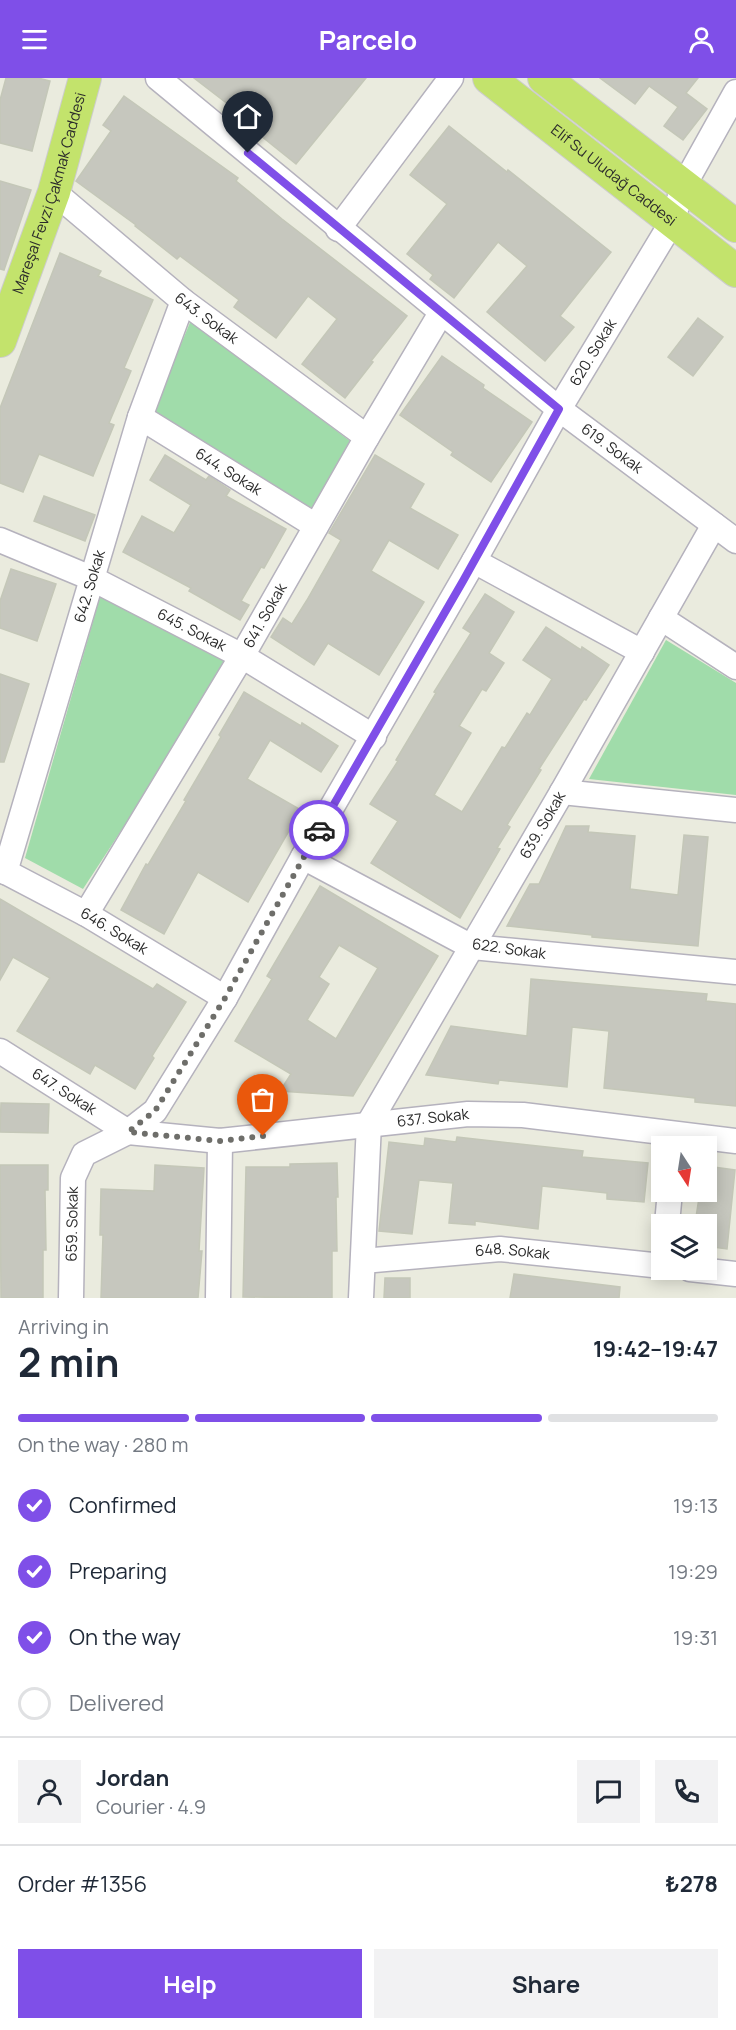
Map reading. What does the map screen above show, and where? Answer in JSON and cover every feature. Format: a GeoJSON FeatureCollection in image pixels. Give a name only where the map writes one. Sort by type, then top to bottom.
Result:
{"type":"FeatureCollection","features":[{"type":"Feature","properties":{"kind":"main road","name":"Mareşal Fevzi Çakmak Caddesi"},"geometry":{"type":"LineString","coordinates":[[0,339],[54,192],[85,78]]}},
{"type":"Feature","properties":{"kind":"main road","name":"Elif Su Uludağ Caddesi"},"geometry":{"type":"LineString","coordinates":[[489,78],[736,271]]}},
{"type":"Feature","properties":{"kind":"main road"},"geometry":{"type":"LineString","coordinates":[[544,78],[736,226]]}},
{"type":"Feature","properties":{"kind":"street","name":"619. Sokak"},"geometry":{"type":"LineString","coordinates":[[158,78],[338,229],[559,409],[736,541]]}},
{"type":"Feature","properties":{"kind":"street"},"geometry":{"type":"LineString","coordinates":[[338,229],[451,78]]}},
{"type":"Feature","properties":{"kind":"street","name":"620. Sokak"},"geometry":{"type":"LineString","coordinates":[[84,1154],[128,1132],[155,1111],[225,998],[559,409],[672,222],[683,187],[736,92]]}},
{"type":"Feature","properties":{"kind":"street","name":"643. Sokak"},"geometry":{"type":"LineString","coordinates":[[54,192],[183,301],[367,437]]}},
{"type":"Feature","properties":{"kind":"street","name":"642. Sokak"},"geometry":{"type":"LineString","coordinates":[[3,871],[140,417],[183,301]]}},
{"type":"Feature","properties":{"kind":"street","name":"641. Sokak"},"geometry":{"type":"LineString","coordinates":[[86,914],[242,656],[367,437],[441,314]]}},
{"type":"Feature","properties":{"kind":"street","name":"644. Sokak"},"geometry":{"type":"LineString","coordinates":[[140,417],[316,526]]}},
{"type":"Feature","properties":{"kind":"street","name":"639. Sokak"},"geometry":{"type":"LineString","coordinates":[[369,1123],[714,525]]}},
{"type":"Feature","properties":{"kind":"street","name":"645. Sokak"},"geometry":{"type":"LineString","coordinates":[[0,540],[91,578],[242,656],[374,737]]}},
{"type":"Feature","properties":{"kind":"street"},"geometry":{"type":"LineString","coordinates":[[474,561],[642,652]]}},
{"type":"Feature","properties":{"kind":"street"},"geometry":{"type":"LineString","coordinates":[[661,618],[736,667]]}},
{"type":"Feature","properties":{"kind":"street"},"geometry":{"type":"LineString","coordinates":[[562,792],[736,810]]}},
{"type":"Feature","properties":{"kind":"street","name":"622. Sokak"},"geometry":{"type":"LineString","coordinates":[[303,857],[472,947],[736,972]]}},
{"type":"Feature","properties":{"kind":"street","name":"646. Sokak"},"geometry":{"type":"LineString","coordinates":[[3,871],[86,914],[225,998]]}},
{"type":"Feature","properties":{"kind":"street","name":"647. Sokak"},"geometry":{"type":"LineString","coordinates":[[0,1051],[128,1132]]}},
{"type":"Feature","properties":{"kind":"street","name":"637. Sokak"},"geometry":{"type":"LineString","coordinates":[[128,1132],[220,1141],[468,1113],[523,1115],[651,1136]]}},
{"type":"Feature","properties":{"kind":"street"},"geometry":{"type":"LineString","coordinates":[[361,1298],[369,1123]]}},
{"type":"Feature","properties":{"kind":"street"},"geometry":{"type":"LineString","coordinates":[[218,1298],[220,1141]]}},
{"type":"Feature","properties":{"kind":"street","name":"637. Sokak"},"geometry":{"type":"LineString","coordinates":[[717,1141],[736,1141]]}},
{"type":"Feature","properties":{"kind":"street","name":"659. Sokak"},"geometry":{"type":"LineString","coordinates":[[71,1298],[73,1178],[84,1154]]}},
{"type":"Feature","properties":{"kind":"street","name":"648. Sokak"},"geometry":{"type":"LineString","coordinates":[[363,1261],[500,1249],[651,1265]]}},
{"type":"Feature","properties":{"kind":"street"},"geometry":{"type":"LineString","coordinates":[[717,1272],[736,1274]]}},
{"type":"Feature","properties":{"kind":"green space"},"geometry":{"type":"Polygon","coordinates":[[[191,320],[350,441],[312,511],[153,412],[191,320]]]}},
{"type":"Feature","properties":{"kind":"green space"},"geometry":{"type":"Polygon","coordinates":[[[100,597],[230,664],[83,889],[25,858],[100,597]]]}},
{"type":"Feature","properties":{"kind":"green space"},"geometry":{"type":"Polygon","coordinates":[[[666,640],[736,683],[736,795],[589,779],[666,640]]]}},
{"type":"Feature","properties":{"kind":"building"},"geometry":{"type":"Polygon","coordinates":[[[6,78],[38,78],[50,81],[32,151],[0,143],[0,100],[6,78]]]}},
{"type":"Feature","properties":{"kind":"building"},"geometry":{"type":"Polygon","coordinates":[[[194,78],[366,78],[296,164],[226,108],[229,105],[194,78]]]}},
{"type":"Feature","properties":{"kind":"building"},"geometry":{"type":"Polygon","coordinates":[[[600,78],[698,78],[686,93],[707,109],[683,140],[664,126],[678,107],[649,86],[635,104],[600,78]]]}},
{"type":"Feature","properties":{"kind":"building"},"geometry":{"type":"Polygon","coordinates":[[[124,96],[238,178],[236,181],[282,219],[407,316],[345,398],[302,364],[337,319],[308,296],[276,338],[234,307],[239,300],[180,256],[177,259],[136,225],[76,181],[111,131],[103,125],[124,96]]]}},
{"type":"Feature","properties":{"kind":"building"},"geometry":{"type":"Polygon","coordinates":[[[449,126],[611,252],[560,316],[574,327],[545,361],[487,312],[527,266],[498,242],[454,298],[430,279],[433,275],[407,254],[447,204],[410,175],[449,126]]]}},
{"type":"Feature","properties":{"kind":"building"},"geometry":{"type":"Polygon","coordinates":[[[0,181],[31,190],[4,270],[0,269],[0,181]]]}},
{"type":"Feature","properties":{"kind":"building"},"geometry":{"type":"Polygon","coordinates":[[[60,253],[101,271],[98,276],[153,300],[124,368],[131,371],[109,423],[114,425],[93,476],[39,454],[23,492],[0,483],[0,408],[60,253]]]}},
{"type":"Feature","properties":{"kind":"building"},"geometry":{"type":"Polygon","coordinates":[[[698,318],[723,337],[693,376],[668,357],[698,318]]]}},
{"type":"Feature","properties":{"kind":"building"},"geometry":{"type":"Polygon","coordinates":[[[442,356],[532,422],[491,482],[451,455],[453,452],[400,415],[442,356]]]}},
{"type":"Feature","properties":{"kind":"building"},"geometry":{"type":"Polygon","coordinates":[[[165,455],[206,480],[209,476],[230,490],[226,496],[286,529],[264,568],[261,567],[241,601],[249,605],[240,620],[189,591],[191,588],[123,552],[142,516],[174,533],[191,505],[150,480],[165,455]]]}},
{"type":"Feature","properties":{"kind":"building"},"geometry":{"type":"Polygon","coordinates":[[[375,455],[424,484],[410,508],[458,535],[438,569],[389,540],[371,571],[424,602],[379,675],[328,643],[314,665],[271,637],[283,618],[292,624],[307,600],[341,540],[329,533],[375,455]]]}},
{"type":"Feature","properties":{"kind":"building"},"geometry":{"type":"Polygon","coordinates":[[[44,496],[95,515],[85,541],[34,521],[44,496]]]}},
{"type":"Feature","properties":{"kind":"building"},"geometry":{"type":"Polygon","coordinates":[[[11,569],[56,584],[37,641],[0,628],[0,601],[11,569]]]}},
{"type":"Feature","properties":{"kind":"building"},"geometry":{"type":"Polygon","coordinates":[[[485,594],[514,612],[489,653],[504,663],[486,691],[482,689],[459,726],[471,733],[434,795],[462,812],[502,747],[505,748],[527,713],[530,715],[552,679],[523,660],[546,627],[609,665],[539,769],[541,770],[507,825],[510,827],[497,848],[500,849],[460,918],[371,863],[398,821],[370,804],[398,761],[396,760],[436,693],[434,692],[471,633],[463,628],[485,594]]]}},
{"type":"Feature","properties":{"kind":"building"},"geometry":{"type":"Polygon","coordinates":[[[0,674],[29,684],[4,762],[0,762],[0,674]]]}},
{"type":"Feature","properties":{"kind":"building"},"geometry":{"type":"Polygon","coordinates":[[[244,692],[301,726],[302,723],[338,746],[321,772],[270,740],[247,779],[301,810],[248,902],[198,872],[164,934],[121,910],[146,864],[148,865],[186,801],[184,800],[244,692]]]}},
{"type":"Feature","properties":{"kind":"building"},"geometry":{"type":"Polygon","coordinates":[[[566,826],[589,826],[588,832],[635,836],[630,889],[678,895],[684,835],[708,837],[698,946],[592,937],[592,935],[507,926],[530,884],[539,884],[566,826]]]}},
{"type":"Feature","properties":{"kind":"building"},"geometry":{"type":"Polygon","coordinates":[[[320,886],[438,956],[353,1096],[280,1091],[291,1074],[235,1041],[272,979],[267,976],[320,886]],[[339,945],[319,977],[329,984],[307,1020],[336,1039],[378,968],[339,945]]]}},
{"type":"Feature","properties":{"kind":"building"},"geometry":{"type":"Polygon","coordinates":[[[0,899],[153,989],[157,984],[186,1002],[152,1056],[154,1058],[135,1089],[95,1065],[90,1074],[17,1031],[50,978],[13,957],[0,980],[0,899]]]}},
{"type":"Feature","properties":{"kind":"building"},"geometry":{"type":"Polygon","coordinates":[[[531,979],[707,994],[706,1001],[736,1004],[736,1106],[695,1102],[695,1098],[604,1088],[609,1031],[572,1027],[567,1087],[499,1080],[498,1084],[426,1075],[451,1026],[527,1036],[531,979]]]}},
{"type":"Feature","properties":{"kind":"building"},"geometry":{"type":"Polygon","coordinates":[[[1,1103],[49,1104],[48,1133],[0,1132],[1,1103]]]}},
{"type":"Feature","properties":{"kind":"building"},"geometry":{"type":"Polygon","coordinates":[[[457,1137],[583,1151],[582,1157],[648,1163],[644,1202],[607,1199],[607,1193],[542,1186],[538,1229],[475,1221],[475,1225],[449,1223],[453,1183],[419,1180],[412,1234],[379,1231],[389,1142],[424,1146],[425,1138],[456,1142],[457,1137]]]}},
{"type":"Feature","properties":{"kind":"building"},"geometry":{"type":"Polygon","coordinates":[[[337,1163],[337,1251],[332,1251],[332,1298],[243,1297],[246,1167],[290,1167],[290,1164],[337,1163]]]}},
{"type":"Feature","properties":{"kind":"building"},"geometry":{"type":"Polygon","coordinates":[[[0,1165],[48,1165],[48,1190],[45,1190],[46,1250],[43,1250],[43,1298],[1,1298],[0,1165]]]}},
{"type":"Feature","properties":{"kind":"building"},"geometry":{"type":"Polygon","coordinates":[[[155,1165],[204,1168],[199,1251],[202,1251],[198,1298],[101,1298],[103,1235],[100,1235],[101,1189],[154,1191],[155,1165]]]}},
{"type":"Feature","properties":{"kind":"building"},"geometry":{"type":"Polygon","coordinates":[[[717,1168],[735,1170],[727,1249],[717,1248],[717,1214],[697,1214],[698,1202],[717,1202],[717,1168]]]}},
{"type":"Feature","properties":{"kind":"building"},"geometry":{"type":"Polygon","coordinates":[[[514,1274],[620,1287],[619,1298],[510,1298],[514,1274]]]}},
{"type":"Feature","properties":{"kind":"building"},"geometry":{"type":"Polygon","coordinates":[[[385,1278],[410,1278],[410,1298],[384,1298],[385,1278]]]}},
{"type":"Feature","properties":{"kind":"way so far"},"geometry":{"type":"LineString","coordinates":[[263,1136],[220,1141],[128,1132],[155,1111],[225,998],[319,830]]}},
{"type":"Feature","properties":{"kind":"route"},"geometry":{"type":"LineString","coordinates":[[248,153],[559,409],[319,830]]}}]}
